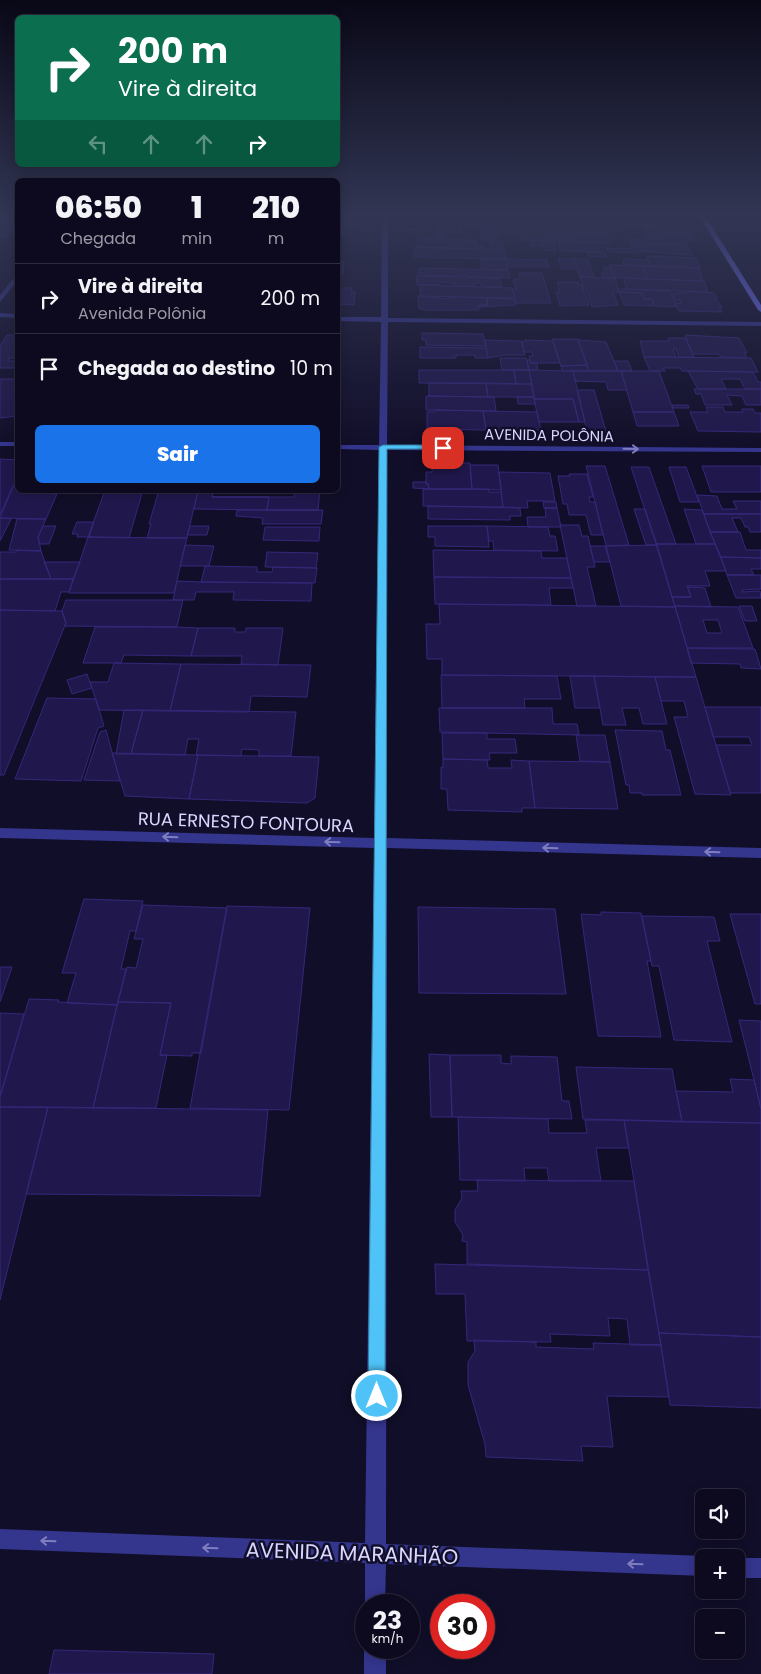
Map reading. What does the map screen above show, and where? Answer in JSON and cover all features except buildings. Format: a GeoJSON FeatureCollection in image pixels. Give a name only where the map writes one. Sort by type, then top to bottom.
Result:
{"type":"FeatureCollection","features":[{"type":"Feature","properties":{"kind":"street"},"geometry":{"type":"LineString","coordinates":[[376,1594],[384,292]]}},
{"type":"Feature","properties":{"kind":"street"},"geometry":{"type":"LineString","coordinates":[[750,292],[761,310]]}},
{"type":"Feature","properties":{"kind":"street"},"geometry":{"type":"LineString","coordinates":[[0,315],[15,316]]}},
{"type":"Feature","properties":{"kind":"street"},"geometry":{"type":"LineString","coordinates":[[340,319],[761,324]]}},
{"type":"Feature","properties":{"kind":"street"},"geometry":{"type":"LineString","coordinates":[[0,444],[15,444]]}},
{"type":"Feature","properties":{"kind":"street","name":"AVENIDA POLÔNIA"},"geometry":{"type":"LineString","coordinates":[[340,447],[761,450]]}},
{"type":"Feature","properties":{"kind":"street","name":"RUA ERNESTO FONTOURA"},"geometry":{"type":"LineString","coordinates":[[0,833],[761,853]]}},
{"type":"Feature","properties":{"kind":"street","name":"AVENIDA MARANHÃO"},"geometry":{"type":"LineString","coordinates":[[0,1539],[695,1566]]}},
{"type":"Feature","properties":{"kind":"street"},"geometry":{"type":"LineString","coordinates":[[745,1568],[761,1568]]}},
{"type":"Feature","properties":{"kind":"street"},"geometry":{"type":"LineString","coordinates":[[375,1659],[375,1674]]}},
{"type":"Feature","properties":{"kind":"route"},"geometry":{"type":"LineString","coordinates":[[377,1396],[383,447],[443,448]]}}]}
